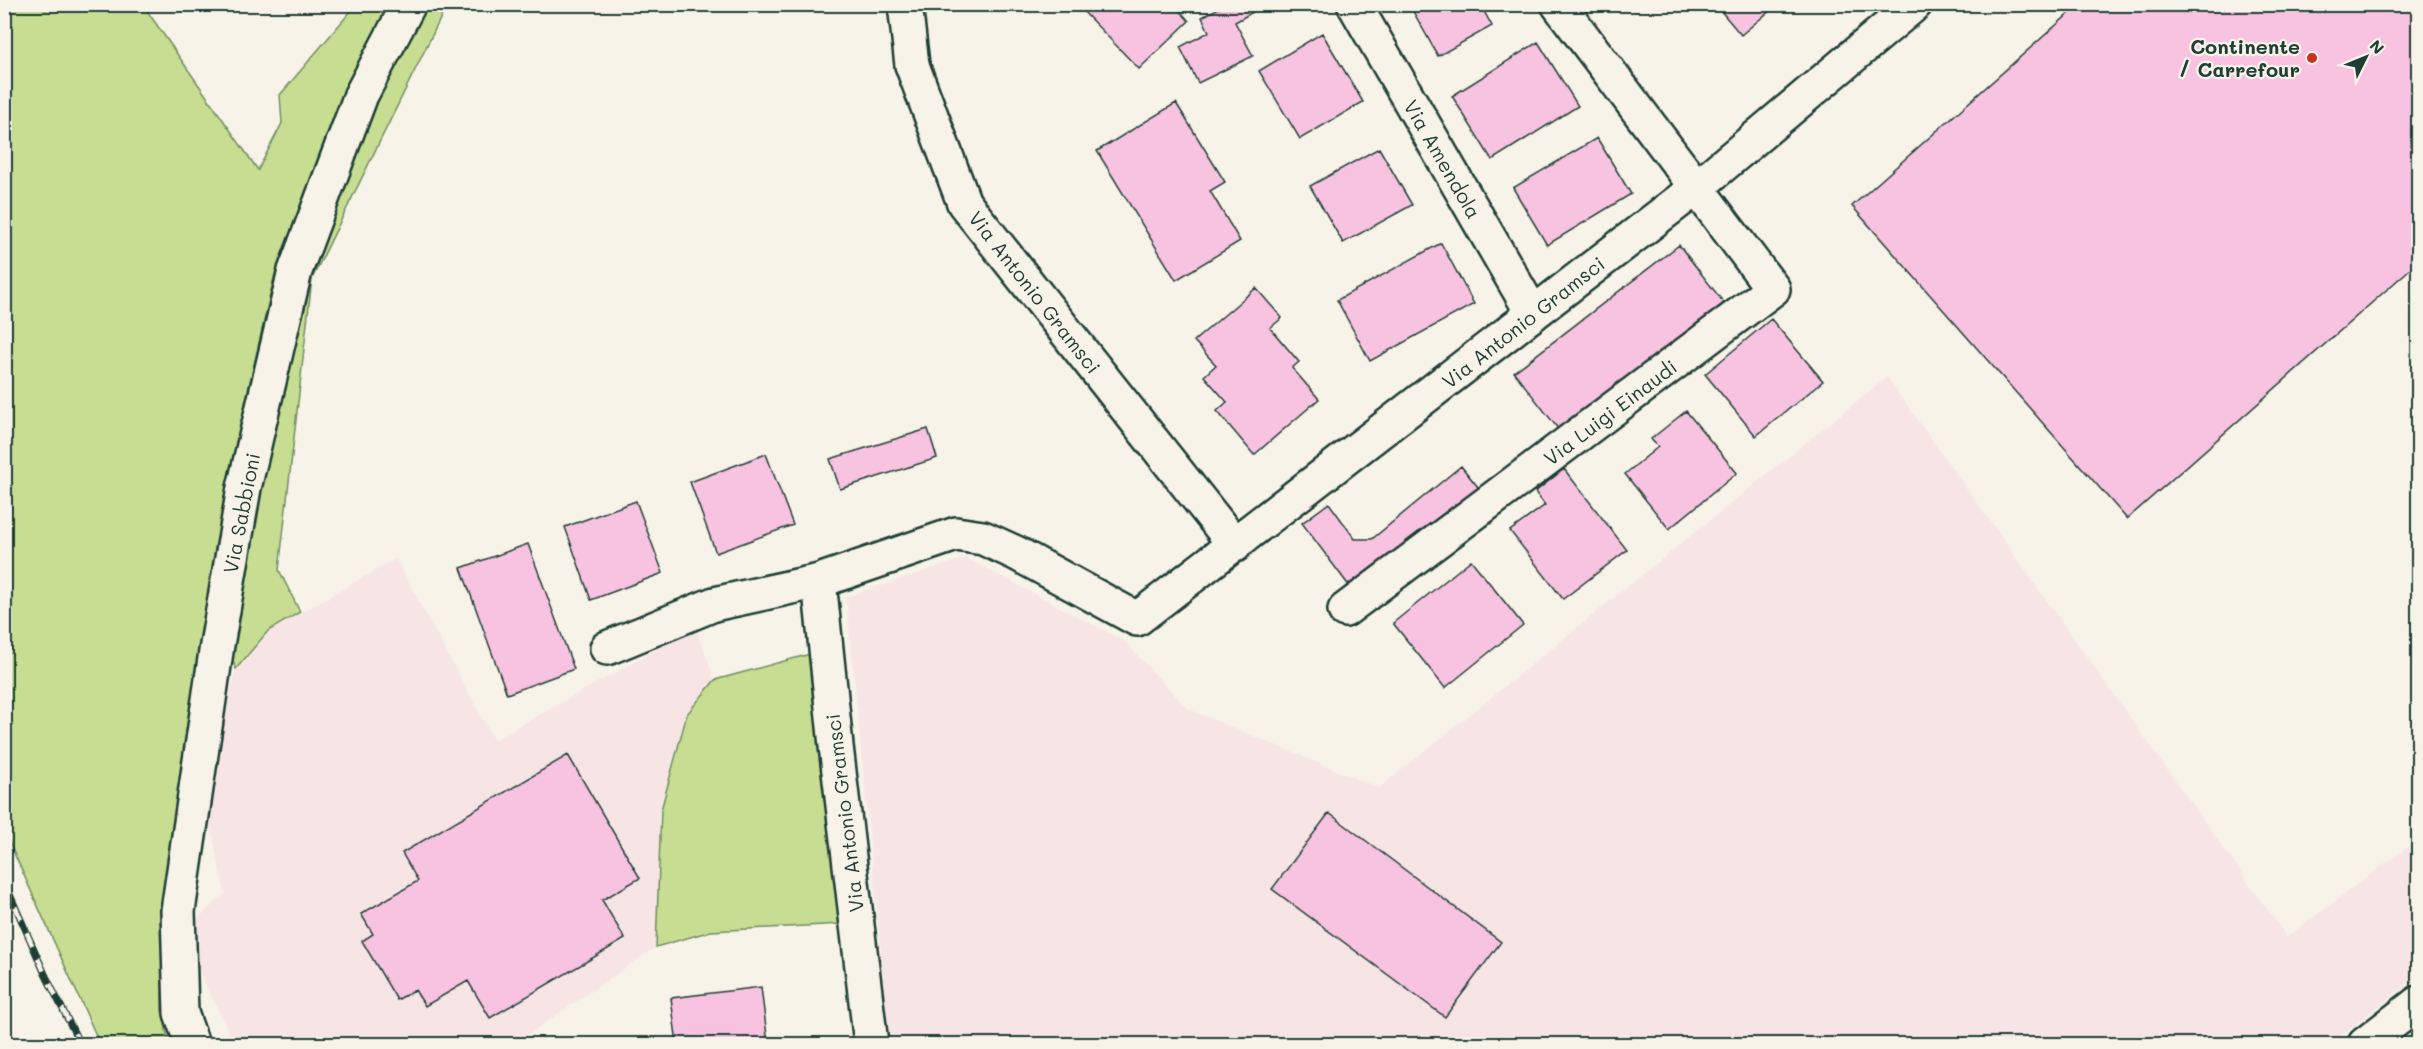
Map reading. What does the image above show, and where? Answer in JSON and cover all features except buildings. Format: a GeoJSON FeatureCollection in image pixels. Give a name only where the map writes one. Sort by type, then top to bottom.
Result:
{"type":"FeatureCollection","features":[{"type":"Feature","properties":{"kind":"street","name":"Via Sabbioni"},"geometry":{"type":"LineString","coordinates":[[192,1044],[181,1012],[178,911],[244,488],[295,271],[361,95],[409,4]]}},
{"type":"Feature","properties":{"kind":"street","name":"Via Antonio Gramsci"},"geometry":{"type":"LineString","coordinates":[[905,4],[912,65],[964,203],[1235,545]]}},
{"type":"Feature","properties":{"kind":"street","name":"Via Amendola"},"geometry":{"type":"LineString","coordinates":[[1354,4],[1533,314]]}},
{"type":"Feature","properties":{"kind":"street"},"geometry":{"type":"LineString","coordinates":[[1558,4],[1696,188]]}},
{"type":"Feature","properties":{"kind":"street","name":"Via Antonio Gramsci"},"geometry":{"type":"LineString","coordinates":[[607,648],[714,604],[819,581],[956,534],[983,538],[1016,553],[1137,619],[1696,188],[1915,4]]}},
{"type":"Feature","properties":{"kind":"street","name":"Via Luigi Einaudi"},"geometry":{"type":"LineString","coordinates":[[1344,610],[1773,289],[1696,188]]}},
{"type":"Feature","properties":{"kind":"street","name":"Via Antonio Gramsci"},"geometry":{"type":"LineString","coordinates":[[819,581],[871,1044]]}},
{"type":"Feature","properties":{"kind":"street"},"geometry":{"type":"LineString","coordinates":[[2365,1044],[2418,1003]]}},
{"type":"Feature","properties":{"kind":"shaded area"},"geometry":{"type":"Polygon","coordinates":[[[1887,377],[2287,937],[2418,839],[2418,976],[2330,1044],[890,1044],[846,597],[966,558],[1123,640],[1188,709],[1379,788],[1887,377]]]}},
{"type":"Feature","properties":{"kind":"shaded area"},"geometry":{"type":"Polygon","coordinates":[[[396,559],[494,740],[696,628],[715,680],[687,714],[661,810],[656,947],[514,1044],[235,1044],[199,972],[190,925],[225,894],[208,813],[211,775],[236,669],[268,631],[396,559]]]}},
{"type":"Feature","properties":{"kind":"green space"},"geometry":{"type":"Polygon","coordinates":[[[5,5],[143,5],[258,170],[282,123],[280,95],[356,5],[391,5],[348,87],[275,273],[229,474],[162,897],[162,1010],[169,1044],[100,1044],[5,833],[5,5]]]}},
{"type":"Feature","properties":{"kind":"green space"},"geometry":{"type":"Polygon","coordinates":[[[422,5],[447,5],[312,279],[279,570],[300,612],[268,631],[236,669],[230,653],[254,494],[303,275],[373,97],[422,5]]]}},
{"type":"Feature","properties":{"kind":"green space"},"geometry":{"type":"Polygon","coordinates":[[[814,653],[841,924],[711,931],[656,947],[661,810],[687,714],[715,680],[814,653]]]}},
{"type":"Feature","properties":{"kind":"railway"},"geometry":{"type":"LineString","coordinates":[[4,881],[45,974],[80,1044]]}},
{"type":"Feature","properties":{"kind":"place","name":"Continente / Carrefour"},"geometry":{"type":"Point","coordinates":[2312,58]}}]}
